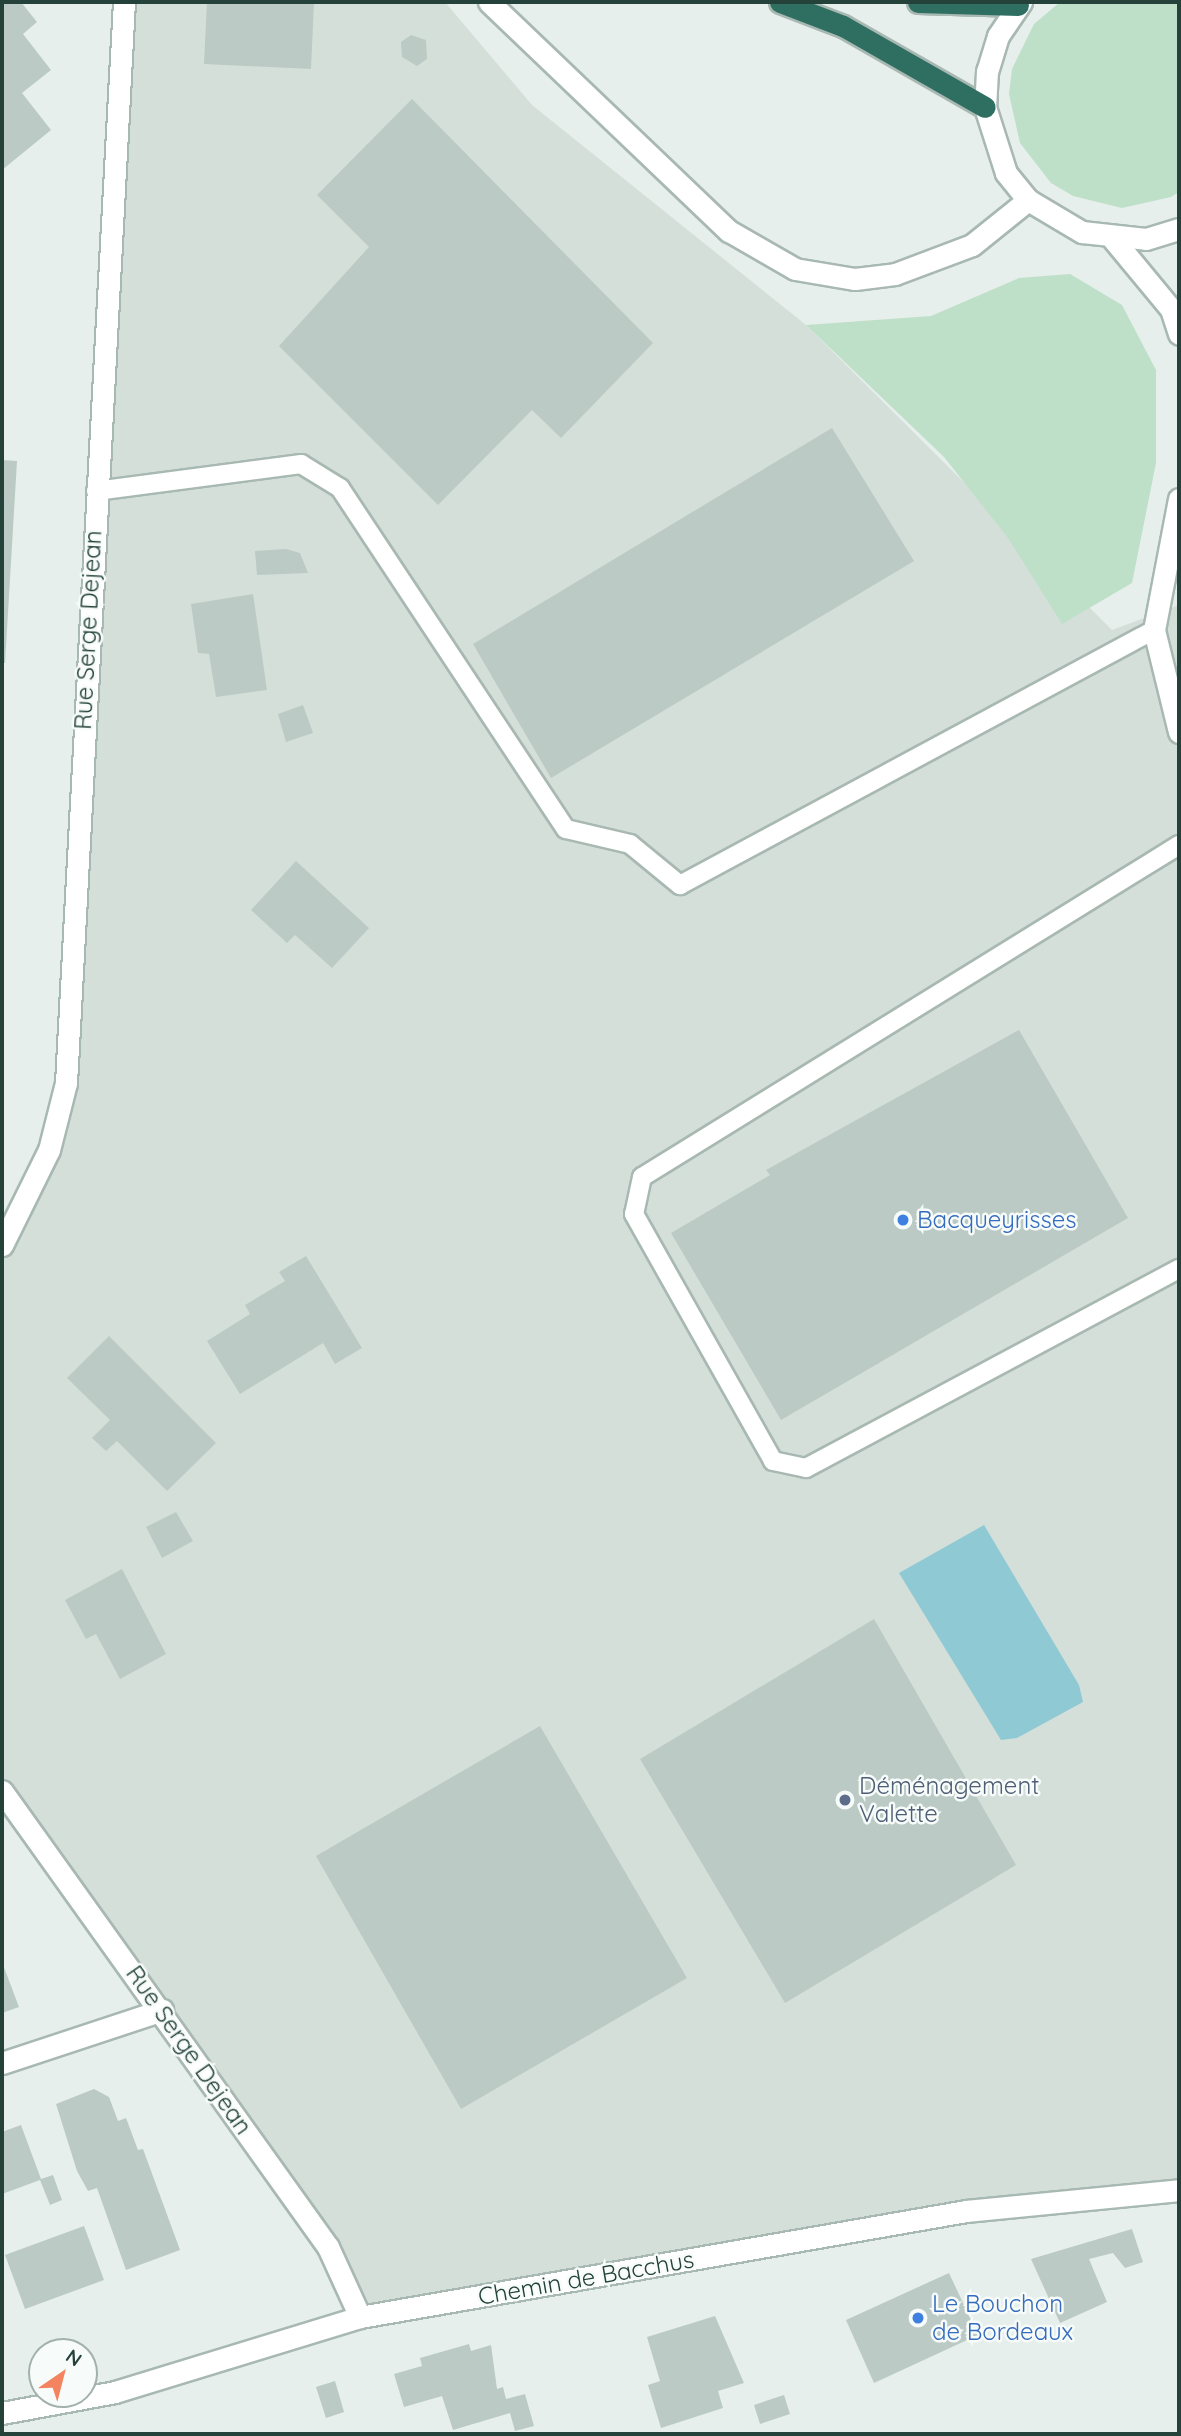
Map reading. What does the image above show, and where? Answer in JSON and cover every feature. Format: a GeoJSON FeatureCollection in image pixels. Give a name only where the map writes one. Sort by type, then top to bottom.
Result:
{"type":"FeatureCollection","features":[{"type":"Feature","properties":{"kind":"highway"},"geometry":{"type":"LineString","coordinates":[[780,2],[843,26],[985,107]]}},
{"type":"Feature","properties":{"kind":"highway"},"geometry":{"type":"LineString","coordinates":[[918,2],[1020,3]]}},
{"type":"Feature","properties":{"kind":"street","name":"Rue Serge Dejean"},"geometry":{"type":"LineString","coordinates":[[2,1245],[49,1150],[66,1083],[124,2]]}},
{"type":"Feature","properties":{"kind":"street"},"geometry":{"type":"LineString","coordinates":[[489,2],[729,230],[795,269],[855,279],[895,274],[972,244],[1028,200]]}},
{"type":"Feature","properties":{"kind":"street"},"geometry":{"type":"LineString","coordinates":[[1020,3],[987,71],[985,107],[1006,173],[1028,200],[1053,219],[1113,239],[1179,229]]}},
{"type":"Feature","properties":{"kind":"street"},"geometry":{"type":"LineString","coordinates":[[1113,239],[1171,309],[1179,334]]}},
{"type":"Feature","properties":{"kind":"street"},"geometry":{"type":"LineString","coordinates":[[1179,499],[1154,630],[1179,732]]}},
{"type":"Feature","properties":{"kind":"street","name":"Rue Serge Dejean"},"geometry":{"type":"LineString","coordinates":[[2,1791],[162,2010],[332,2253],[360,2317]]}},
{"type":"Feature","properties":{"kind":"street"},"geometry":{"type":"LineString","coordinates":[[2,2063],[162,2010]]}},
{"type":"Feature","properties":{"kind":"street","name":"Chemin de Bacchus"},"geometry":{"type":"LineString","coordinates":[[2,2413],[116,2392],[360,2317],[966,2211],[1179,2190]]}},
{"type":"Feature","properties":{"kind":"lane"},"geometry":{"type":"LineString","coordinates":[[96,491],[302,464],[340,488],[566,829],[631,844],[680,885],[1154,630]]}},
{"type":"Feature","properties":{"kind":"lane"},"geometry":{"type":"LineString","coordinates":[[1179,845],[642,1177],[634,1214],[773,1461],[806,1468],[1179,1269]]}},
{"type":"Feature","properties":{"kind":"shaded area"},"geometry":{"type":"Polygon","coordinates":[[[124,2],[445,2],[532,105],[806,325],[1112,630],[1179,605],[1179,2190],[966,2211],[360,2317],[348,2279],[2,1791],[2,1245],[66,1083],[124,2]]]}},
{"type":"Feature","properties":{"kind":"green space"},"geometry":{"type":"Polygon","coordinates":[[[1060,2],[1179,2],[1179,192],[1171,197],[1122,208],[1073,196],[1051,183],[1020,143],[1009,94],[1012,69],[1034,24],[1060,2]]]}},
{"type":"Feature","properties":{"kind":"green space"},"geometry":{"type":"Polygon","coordinates":[[[1070,274],[1122,305],[1156,370],[1156,463],[1132,583],[1062,624],[1008,538],[944,457],[806,325],[931,316],[1019,278],[1070,274]]]}},
{"type":"Feature","properties":{"kind":"water"},"geometry":{"type":"Polygon","coordinates":[[[984,1525],[1079,1685],[1083,1702],[1017,1738],[1001,1740],[899,1573],[984,1525]]]}},
{"type":"Feature","properties":{"kind":"building"},"geometry":{"type":"Polygon","coordinates":[[[2,2],[21,2],[37,22],[23,34],[51,70],[22,93],[51,130],[2,170],[2,2]]]}},
{"type":"Feature","properties":{"kind":"building"},"geometry":{"type":"Polygon","coordinates":[[[207,2],[314,2],[311,69],[204,64],[207,2]]]}},
{"type":"Feature","properties":{"kind":"building"},"geometry":{"type":"Polygon","coordinates":[[[411,35],[426,40],[427,59],[417,66],[402,57],[401,42],[411,35]]]}},
{"type":"Feature","properties":{"kind":"building"},"geometry":{"type":"Polygon","coordinates":[[[412,99],[653,343],[561,438],[532,410],[438,505],[279,346],[369,247],[317,195],[412,99]]]}},
{"type":"Feature","properties":{"kind":"building"},"geometry":{"type":"Polygon","coordinates":[[[832,428],[914,561],[551,778],[473,644],[832,428]]]}},
{"type":"Feature","properties":{"kind":"building"},"geometry":{"type":"Polygon","coordinates":[[[2,460],[17,461],[5,663],[2,663],[2,460]]]}},
{"type":"Feature","properties":{"kind":"building"},"geometry":{"type":"Polygon","coordinates":[[[286,549],[300,553],[308,573],[257,575],[255,551],[286,549]]]}},
{"type":"Feature","properties":{"kind":"building"},"geometry":{"type":"Polygon","coordinates":[[[253,594],[267,690],[216,697],[209,654],[198,653],[191,604],[253,594]]]}},
{"type":"Feature","properties":{"kind":"building"},"geometry":{"type":"Polygon","coordinates":[[[303,705],[313,733],[286,742],[278,714],[303,705]]]}},
{"type":"Feature","properties":{"kind":"building"},"geometry":{"type":"Polygon","coordinates":[[[296,861],[369,928],[332,968],[295,935],[287,943],[251,910],[296,861]]]}},
{"type":"Feature","properties":{"kind":"building"},"geometry":{"type":"Polygon","coordinates":[[[1019,1030],[1128,1218],[781,1420],[671,1233],[770,1175],[766,1170],[1019,1030]]]}},
{"type":"Feature","properties":{"kind":"building"},"geometry":{"type":"Polygon","coordinates":[[[306,1256],[362,1348],[335,1364],[323,1343],[240,1394],[207,1341],[250,1314],[245,1305],[285,1281],[279,1272],[306,1256]]]}},
{"type":"Feature","properties":{"kind":"building"},"geometry":{"type":"Polygon","coordinates":[[[109,1336],[216,1443],[167,1491],[117,1441],[106,1451],[92,1438],[110,1420],[67,1378],[109,1336]]]}},
{"type":"Feature","properties":{"kind":"building"},"geometry":{"type":"Polygon","coordinates":[[[176,1512],[193,1541],[162,1558],[146,1527],[176,1512]]]}},
{"type":"Feature","properties":{"kind":"building"},"geometry":{"type":"Polygon","coordinates":[[[122,1569],[166,1654],[120,1679],[96,1634],[86,1639],[65,1600],[122,1569]]]}},
{"type":"Feature","properties":{"kind":"building"},"geometry":{"type":"Polygon","coordinates":[[[874,1619],[1016,1865],[785,2003],[640,1759],[874,1619]]]}},
{"type":"Feature","properties":{"kind":"building"},"geometry":{"type":"Polygon","coordinates":[[[540,1726],[687,1978],[461,2109],[316,1856],[540,1726]]]}},
{"type":"Feature","properties":{"kind":"building"},"geometry":{"type":"Polygon","coordinates":[[[2,1962],[19,2007],[2,2013],[2,1962]]]}},
{"type":"Feature","properties":{"kind":"building"},"geometry":{"type":"Polygon","coordinates":[[[94,2089],[109,2097],[118,2121],[126,2118],[138,2150],[143,2149],[180,2250],[126,2270],[97,2188],[88,2191],[77,2171],[56,2104],[94,2089]]]}},
{"type":"Feature","properties":{"kind":"building"},"geometry":{"type":"Polygon","coordinates":[[[21,2125],[41,2179],[53,2175],[62,2200],[50,2205],[40,2180],[2,2194],[2,2132],[21,2125]]]}},
{"type":"Feature","properties":{"kind":"building"},"geometry":{"type":"Polygon","coordinates":[[[84,2226],[104,2280],[25,2309],[5,2255],[84,2226]]]}},
{"type":"Feature","properties":{"kind":"building"},"geometry":{"type":"Polygon","coordinates":[[[1132,2229],[1143,2262],[1125,2268],[1113,2253],[1089,2259],[1107,2302],[1060,2323],[1031,2259],[1132,2229]]]}},
{"type":"Feature","properties":{"kind":"building"},"geometry":{"type":"Polygon","coordinates":[[[949,2273],[978,2335],[874,2383],[846,2320],[949,2273]]]}},
{"type":"Feature","properties":{"kind":"building"},"geometry":{"type":"Polygon","coordinates":[[[715,2316],[744,2383],[718,2391],[723,2408],[661,2428],[648,2385],[660,2381],[647,2337],[715,2316]]]}},
{"type":"Feature","properties":{"kind":"building"},"geometry":{"type":"Polygon","coordinates":[[[469,2344],[471,2351],[491,2345],[497,2389],[503,2387],[506,2399],[525,2394],[534,2426],[515,2431],[510,2413],[453,2430],[442,2396],[404,2407],[394,2374],[422,2366],[420,2358],[469,2344]]]}},
{"type":"Feature","properties":{"kind":"building"},"geometry":{"type":"Polygon","coordinates":[[[335,2381],[344,2412],[326,2418],[316,2387],[335,2381]]]}},
{"type":"Feature","properties":{"kind":"building"},"geometry":{"type":"Polygon","coordinates":[[[784,2395],[790,2414],[760,2424],[754,2405],[784,2395]]]}},
{"type":"Feature","properties":{"kind":"place","name":"Bacqueyrisses"},"geometry":{"type":"Point","coordinates":[903,1220]}},
{"type":"Feature","properties":{"kind":"place","name":"Déménagement Valette"},"geometry":{"type":"Point","coordinates":[845,1800]}},
{"type":"Feature","properties":{"kind":"place","name":"Le Bouchon de Bordeaux"},"geometry":{"type":"Point","coordinates":[918,2318]}}]}
